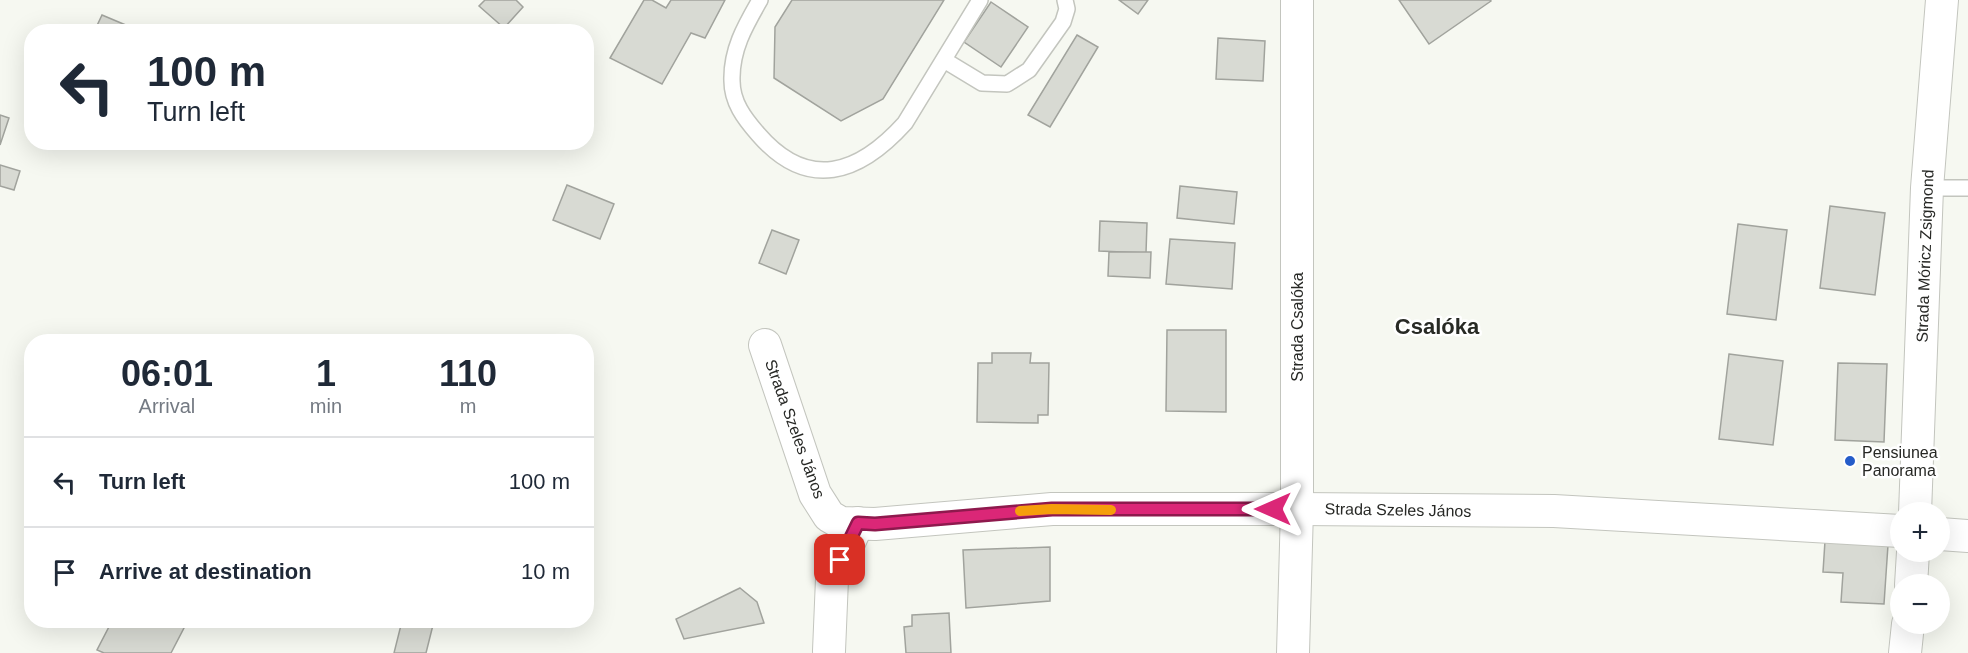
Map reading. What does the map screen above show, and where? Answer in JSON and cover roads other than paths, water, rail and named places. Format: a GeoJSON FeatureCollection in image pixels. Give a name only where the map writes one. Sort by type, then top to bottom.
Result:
{"type":"FeatureCollection","features":[{"type":"Feature","properties":{"kind":"street","name":"Strada Csalóka"},"geometry":{"type":"LineString","coordinates":[[1293,653],[1297,509],[1297,0]]}},
{"type":"Feature","properties":{"kind":"street","name":"Strada Móricz Zsigmond"},"geometry":{"type":"LineString","coordinates":[[1915,502],[1927,188],[1942,0]]}},
{"type":"Feature","properties":{"kind":"street","name":"Strada Szeles János"},"geometry":{"type":"LineString","coordinates":[[765,345],[815,494],[829,516],[841,523],[875,524],[1052,509],[1297,509],[1554,512],[1890,530]]}},
{"type":"Feature","properties":{"kind":"street"},"geometry":{"type":"LineString","coordinates":[[829,651],[832,579],[858,523]]}},
{"type":"Feature","properties":{"kind":"street"},"geometry":{"type":"LineString","coordinates":[[1950,535],[1968,536]]}},
{"type":"Feature","properties":{"kind":"street"},"geometry":{"type":"LineString","coordinates":[[1905,653],[1907,634]]}},
{"type":"Feature","properties":{"kind":"lane"},"geometry":{"type":"LineString","coordinates":[[760,0],[735,49],[732,82],[734,96],[741,112],[764,141],[795,163],[811,169],[827,170],[844,168],[862,161],[877,151],[905,123],[980,0]]}},
{"type":"Feature","properties":{"kind":"lane"},"geometry":{"type":"LineString","coordinates":[[944,60],[982,83],[1000,84],[1013,81],[1029,70],[1063,22],[1067,9],[1065,0]]}},
{"type":"Feature","properties":{"kind":"lane"},"geometry":{"type":"LineString","coordinates":[[1927,188],[1968,188]]}},
{"type":"Feature","properties":{"kind":"place","name":"Pensiunea Panorama"},"geometry":{"type":"Point","coordinates":[1850,461]}},
{"type":"Feature","properties":{"kind":"district","name":"Csalóka"},"geometry":{"type":"Point","coordinates":[1437,326]}}]}
